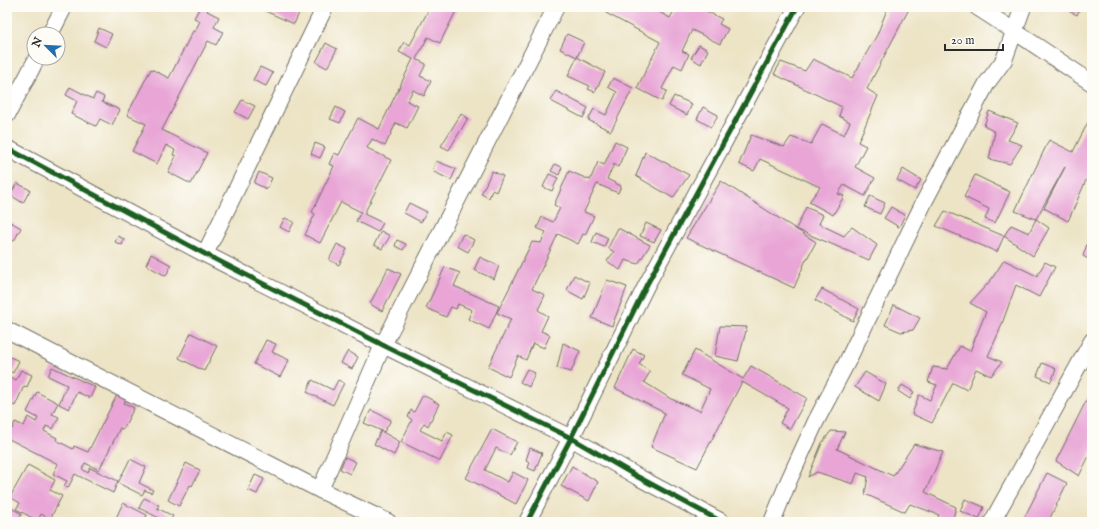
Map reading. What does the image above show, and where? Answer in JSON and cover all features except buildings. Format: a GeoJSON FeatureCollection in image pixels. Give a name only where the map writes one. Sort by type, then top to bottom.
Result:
{"type":"FeatureCollection","features":[{"type":"Feature","properties":{"kind":"street"},"geometry":{"type":"LineString","coordinates":[[54,26],[64,7]]}},
{"type":"Feature","properties":{"kind":"street"},"geometry":{"type":"LineString","coordinates":[[205,254],[325,7]]}},
{"type":"Feature","properties":{"kind":"street"},"geometry":{"type":"LineString","coordinates":[[320,490],[383,345],[556,7]]}},
{"type":"Feature","properties":{"kind":"street"},"geometry":{"type":"LineString","coordinates":[[527,522],[571,438],[646,286],[797,7]]}},
{"type":"Feature","properties":{"kind":"street"},"geometry":{"type":"LineString","coordinates":[[976,7],[1092,84]]}},
{"type":"Feature","properties":{"kind":"street"},"geometry":{"type":"LineString","coordinates":[[772,522],[816,421],[847,362],[925,200],[987,83],[1004,60],[1023,7]]}},
{"type":"Feature","properties":{"kind":"street"},"geometry":{"type":"LineString","coordinates":[[7,115],[33,66]]}},
{"type":"Feature","properties":{"kind":"street"},"geometry":{"type":"LineString","coordinates":[[7,148],[205,254],[383,345],[571,438],[638,477],[722,522]]}},
{"type":"Feature","properties":{"kind":"street"},"geometry":{"type":"LineString","coordinates":[[7,330],[320,490],[388,522]]}},
{"type":"Feature","properties":{"kind":"street"},"geometry":{"type":"LineString","coordinates":[[992,522],[1092,341]]}},
{"type":"Feature","properties":{"kind":"cycle path"},"geometry":{"type":"LineString","coordinates":[[527,522],[571,438],[646,286],[797,7]]}},
{"type":"Feature","properties":{"kind":"cycle path"},"geometry":{"type":"LineString","coordinates":[[7,148],[205,254],[383,345],[571,438],[638,477],[722,522]]}}]}
